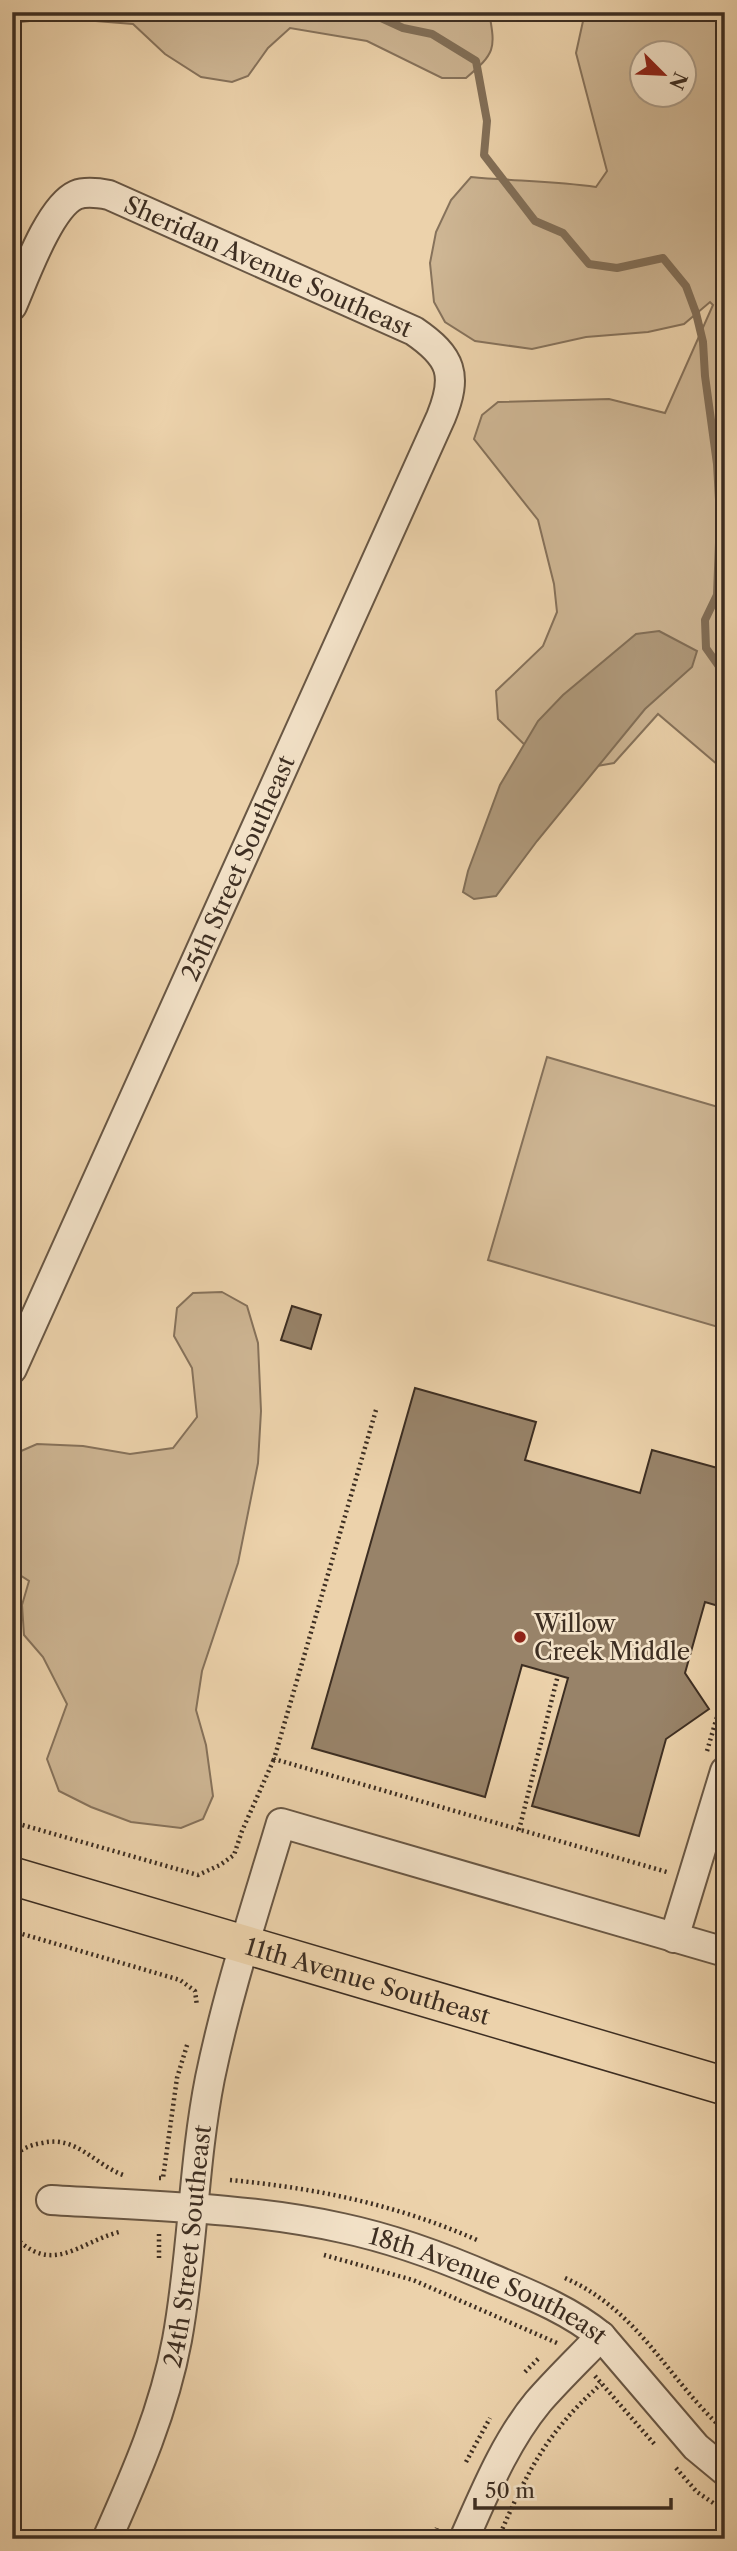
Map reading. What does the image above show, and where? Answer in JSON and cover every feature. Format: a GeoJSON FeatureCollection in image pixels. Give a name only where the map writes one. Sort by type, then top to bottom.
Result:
{"type":"FeatureCollection","features":[{"type":"Feature","properties":{"kind":"main road","name":"11th Avenue Southeast"},"geometry":{"type":"LineString","coordinates":[[12,1876],[725,2086]]}},
{"type":"Feature","properties":{"kind":"street","name":"Sheridan Avenue Southeast"},"geometry":{"type":"LineString","coordinates":[[12,306],[46,230],[58,211],[75,195],[94,193],[127,202],[389,320],[428,341],[441,352],[448,364]]}},
{"type":"Feature","properties":{"kind":"street","name":"25th Street Southeast"},"geometry":{"type":"LineString","coordinates":[[12,1369],[441,417],[449,398],[452,379],[448,364]]}},
{"type":"Feature","properties":{"kind":"street"},"geometry":{"type":"LineString","coordinates":[[715,1763],[674,1938],[725,1952]]}},
{"type":"Feature","properties":{"kind":"street","name":"24th Street Southeast"},"geometry":{"type":"LineString","coordinates":[[107,2539],[145,2451],[170,2373],[182,2305],[200,2138],[211,2076],[244,1945],[281,1823],[674,1938]]}},
{"type":"Feature","properties":{"kind":"street","name":"18th Avenue Southeast"},"geometry":{"type":"LineString","coordinates":[[51,2200],[192,2208],[319,2223],[397,2243],[469,2269],[566,2311],[601,2336],[696,2447],[725,2471]]}},
{"type":"Feature","properties":{"kind":"street"},"geometry":{"type":"LineString","coordinates":[[464,2539],[491,2477],[537,2403],[601,2336]]}},
{"type":"Feature","properties":{"kind":"path"},"geometry":{"type":"LineString","coordinates":[[12,1822],[198,1875],[220,1866],[234,1855],[274,1759],[376,1410]]}},
{"type":"Feature","properties":{"kind":"path"},"geometry":{"type":"LineString","coordinates":[[519,1830],[558,1675]]}},
{"type":"Feature","properties":{"kind":"path"},"geometry":{"type":"LineString","coordinates":[[715,1763],[725,1690]]}},
{"type":"Feature","properties":{"kind":"path"},"geometry":{"type":"LineString","coordinates":[[274,1759],[671,1873]]}},
{"type":"Feature","properties":{"kind":"path"},"geometry":{"type":"LineString","coordinates":[[12,1931],[180,1980],[195,1991],[197,2006],[194,2018]]}},
{"type":"Feature","properties":{"kind":"path"},"geometry":{"type":"LineString","coordinates":[[152,2178],[163,2178],[177,2078],[191,2031]]}},
{"type":"Feature","properties":{"kind":"path"},"geometry":{"type":"LineString","coordinates":[[12,2157],[31,2145],[60,2141],[73,2144],[108,2169],[132,2176]]}},
{"type":"Feature","properties":{"kind":"path"},"geometry":{"type":"LineString","coordinates":[[12,2234],[34,2251],[65,2256],[101,2237],[132,2232]]}},
{"type":"Feature","properties":{"kind":"path"},"geometry":{"type":"LineString","coordinates":[[146,2232],[160,2233],[158,2267]]}},
{"type":"Feature","properties":{"kind":"path"},"geometry":{"type":"LineString","coordinates":[[315,2253],[413,2280],[555,2342]]}},
{"type":"Feature","properties":{"kind":"path"},"geometry":{"type":"LineString","coordinates":[[498,2539],[524,2479],[542,2449],[560,2424],[601,2384]]}},
{"type":"Feature","properties":{"kind":"path"},"geometry":{"type":"LineString","coordinates":[[76,2539],[81,2528]]}},
{"type":"Feature","properties":{"kind":"shaded area"},"geometry":{"type":"Polygon","coordinates":[[[12,12],[489,12],[492,43],[488,56],[466,78],[442,78],[367,41],[290,28],[268,48],[248,76],[232,82],[201,77],[165,54],[133,24],[58,18],[12,23],[12,12]]]}},
{"type":"Feature","properties":{"kind":"shaded area"},"geometry":{"type":"Polygon","coordinates":[[[585,12],[725,12],[725,771],[658,714],[614,763],[586,768],[529,749],[498,719],[496,691],[543,646],[557,612],[554,584],[538,520],[474,439],[482,415],[498,402],[609,399],[665,413],[713,305],[710,302],[684,324],[648,332],[586,337],[532,349],[475,341],[445,322],[434,302],[430,263],[436,232],[451,200],[471,177],[596,187],[607,171],[576,53],[585,12]]]}},
{"type":"Feature","properties":{"kind":"shaded area"},"geometry":{"type":"Polygon","coordinates":[[[659,631],[697,651],[692,667],[645,709],[537,841],[496,896],[474,899],[463,892],[468,871],[500,785],[538,721],[563,695],[636,634],[659,631]]]}},
{"type":"Feature","properties":{"kind":"shaded area"},"geometry":{"type":"Polygon","coordinates":[[[547,1057],[725,1109],[725,1329],[488,1260],[547,1057]]]}},
{"type":"Feature","properties":{"kind":"shaded area"},"geometry":{"type":"Polygon","coordinates":[[[222,1292],[247,1306],[258,1343],[261,1411],[258,1463],[238,1563],[202,1671],[196,1710],[206,1745],[213,1796],[203,1819],[181,1828],[131,1822],[59,1791],[47,1759],[67,1704],[43,1657],[24,1635],[22,1605],[29,1581],[12,1570],[12,1455],[37,1444],[83,1446],[130,1454],[173,1448],[197,1417],[192,1368],[174,1336],[177,1308],[193,1293],[222,1292]]]}},
{"type":"Feature","properties":{"kind":"building"},"geometry":{"type":"Polygon","coordinates":[[[292,1306],[321,1315],[311,1349],[281,1340],[292,1306]]]}},
{"type":"Feature","properties":{"kind":"building","name":"Willow Creek Middle"},"geometry":{"type":"Polygon","coordinates":[[[415,1388],[536,1422],[525,1460],[640,1493],[652,1450],[725,1470],[725,1608],[705,1602],[685,1673],[709,1709],[666,1739],[639,1836],[532,1806],[568,1678],[522,1665],[485,1797],[312,1748],[415,1388]]]}},
{"type":"Feature","properties":{"kind":"waterway"},"geometry":{"type":"LineString","coordinates":[[368,12],[403,28],[432,34],[476,61],[487,121],[484,155],[535,221],[563,233],[589,264],[617,268],[663,258],[686,286],[703,342],[717,464],[720,517],[717,595],[705,620],[706,648],[718,665],[725,668]]}},
{"type":"Feature","properties":{"kind":"place","name":"Willow Creek Middle"},"geometry":{"type":"Point","coordinates":[520,1637]}}]}
